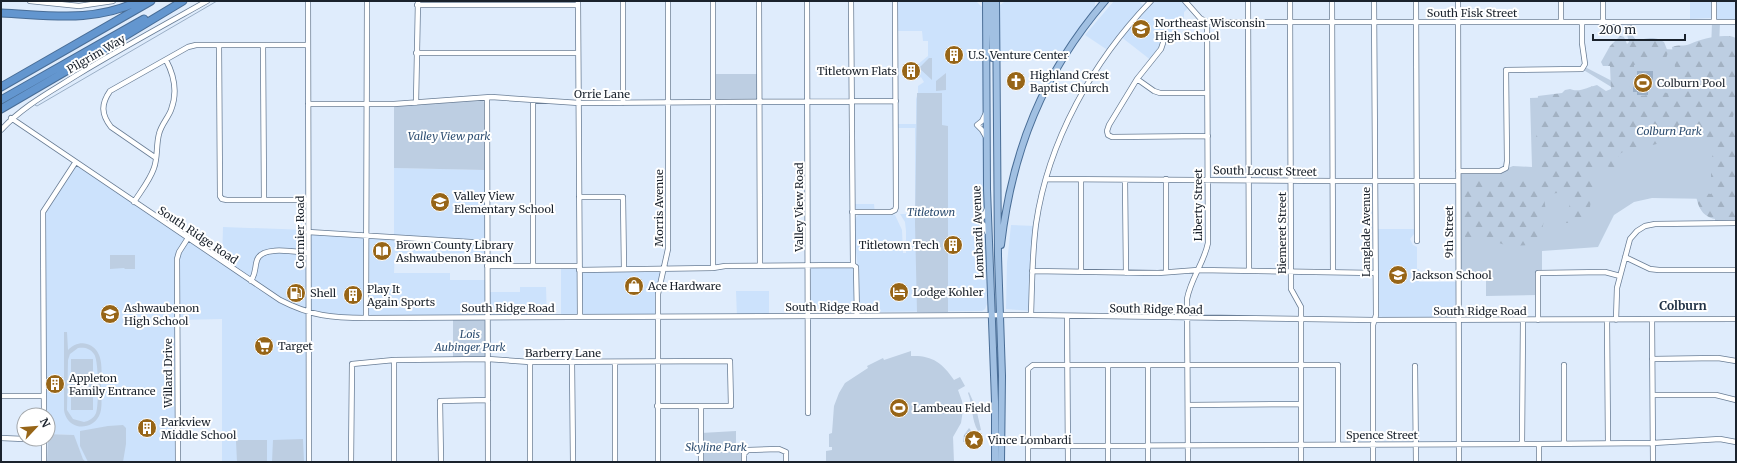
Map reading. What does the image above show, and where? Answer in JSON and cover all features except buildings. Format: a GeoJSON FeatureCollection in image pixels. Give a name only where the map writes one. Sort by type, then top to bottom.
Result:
{"type":"FeatureCollection","features":[{"type":"Feature","properties":{"kind":"highway"},"geometry":{"type":"LineString","coordinates":[[4,12],[33,16],[81,16],[113,11],[139,1]]}},
{"type":"Feature","properties":{"kind":"highway"},"geometry":{"type":"LineString","coordinates":[[1,87],[151,1]]}},
{"type":"Feature","properties":{"kind":"highway"},"geometry":{"type":"LineString","coordinates":[[1,100],[176,1]]}},
{"type":"Feature","properties":{"kind":"highway"},"geometry":{"type":"LineString","coordinates":[[1,109],[183,1]]}},
{"type":"Feature","properties":{"kind":"main road","name":"Lombardi Avenue"},"geometry":{"type":"LineString","coordinates":[[986,1],[987,208],[992,316],[995,462]]}},
{"type":"Feature","properties":{"kind":"main road"},"geometry":{"type":"LineString","coordinates":[[991,1],[992,47],[996,71]]}},
{"type":"Feature","properties":{"kind":"main road","name":"Lombardi Avenue"},"geometry":{"type":"LineString","coordinates":[[996,1],[1001,462]]}},
{"type":"Feature","properties":{"kind":"main road"},"geometry":{"type":"LineString","coordinates":[[998,256],[1011,181],[1034,114],[1065,54],[1106,1]]}},
{"type":"Feature","properties":{"kind":"street"},"geometry":{"type":"LineString","coordinates":[[30,1],[79,6],[90,3],[113,1]]}},
{"type":"Feature","properties":{"kind":"street","name":"Pilgrim Way"},"geometry":{"type":"LineString","coordinates":[[1,130],[11,118],[35,100],[207,1]]}},
{"type":"Feature","properties":{"kind":"street","name":"Cormier Road"},"geometry":{"type":"LineString","coordinates":[[308,1],[308,253],[310,313],[309,462]]}},
{"type":"Feature","properties":{"kind":"street"},"geometry":{"type":"LineString","coordinates":[[366,318],[367,1]]}},
{"type":"Feature","properties":{"kind":"street"},"geometry":{"type":"LineString","coordinates":[[623,1],[623,103]]}},
{"type":"Feature","properties":{"kind":"street","name":"Morris Avenue"},"geometry":{"type":"LineString","coordinates":[[658,462],[658,294],[668,249],[668,1]]}},
{"type":"Feature","properties":{"kind":"street"},"geometry":{"type":"LineString","coordinates":[[713,1],[713,268]]}},
{"type":"Feature","properties":{"kind":"street"},"geometry":{"type":"LineString","coordinates":[[759,1],[760,265]]}},
{"type":"Feature","properties":{"kind":"street","name":"Valley View Road"},"geometry":{"type":"LineString","coordinates":[[807,1],[808,413]]}},
{"type":"Feature","properties":{"kind":"street"},"geometry":{"type":"LineString","coordinates":[[851,1],[853,265],[856,267],[857,316]]}},
{"type":"Feature","properties":{"kind":"street"},"geometry":{"type":"LineString","coordinates":[[852,212],[889,212],[895,210],[896,206],[895,1]]}},
{"type":"Feature","properties":{"kind":"street"},"geometry":{"type":"LineString","coordinates":[[1031,315],[1032,271],[1036,223],[1041,197],[1065,127],[1095,70],[1115,42],[1151,1]]}},
{"type":"Feature","properties":{"kind":"street"},"geometry":{"type":"LineString","coordinates":[[1185,1],[1200,18],[1207,22]]}},
{"type":"Feature","properties":{"kind":"street"},"geometry":{"type":"LineString","coordinates":[[1248,1],[1249,271]]}},
{"type":"Feature","properties":{"kind":"street","name":"Biemeret Street"},"geometry":{"type":"LineString","coordinates":[[1290,1],[1291,289],[1300,307],[1301,320],[1301,462]]}},
{"type":"Feature","properties":{"kind":"street"},"geometry":{"type":"LineString","coordinates":[[1332,1],[1333,272]]}},
{"type":"Feature","properties":{"kind":"street","name":"Langlade Avenue"},"geometry":{"type":"LineString","coordinates":[[1373,462],[1373,325],[1376,315],[1374,1]]}},
{"type":"Feature","properties":{"kind":"street"},"geometry":{"type":"LineString","coordinates":[[1416,1],[1417,241]]}},
{"type":"Feature","properties":{"kind":"street","name":"9th Street"},"geometry":{"type":"LineString","coordinates":[[1458,1],[1459,462]]}},
{"type":"Feature","properties":{"kind":"street"},"geometry":{"type":"LineString","coordinates":[[1561,1],[1561,22]]}},
{"type":"Feature","properties":{"kind":"street"},"geometry":{"type":"LineString","coordinates":[[1603,1],[1603,22]]}},
{"type":"Feature","properties":{"kind":"street"},"geometry":{"type":"LineString","coordinates":[[1714,1],[1714,22]]}},
{"type":"Feature","properties":{"kind":"street"},"geometry":{"type":"LineString","coordinates":[[416,103],[417,3],[578,3],[580,317]]}},
{"type":"Feature","properties":{"kind":"street","name":"South Fisk Street"},"geometry":{"type":"LineString","coordinates":[[1207,22],[1736,22]]}},
{"type":"Feature","properties":{"kind":"street","name":"Liberty Street"},"geometry":{"type":"LineString","coordinates":[[1188,462],[1187,299],[1189,286],[1206,255],[1208,243],[1207,22]]}},
{"type":"Feature","properties":{"kind":"street"},"geometry":{"type":"LineString","coordinates":[[1458,171],[1500,171],[1506,168],[1506,70],[1582,69],[1585,64],[1582,43],[1582,22]]}},
{"type":"Feature","properties":{"kind":"street"},"geometry":{"type":"LineString","coordinates":[[1163,43],[1161,49],[1137,79],[1109,126],[1107,131],[1108,135],[1112,137],[1208,136]]}},
{"type":"Feature","properties":{"kind":"street"},"geometry":{"type":"LineString","coordinates":[[156,158],[111,127],[106,120],[103,106],[110,91],[188,47],[196,45],[308,45]]}},
{"type":"Feature","properties":{"kind":"street"},"geometry":{"type":"LineString","coordinates":[[219,45],[219,192],[221,198],[227,200],[308,200]]}},
{"type":"Feature","properties":{"kind":"street"},"geometry":{"type":"LineString","coordinates":[[263,45],[264,200]]}},
{"type":"Feature","properties":{"kind":"street"},"geometry":{"type":"LineString","coordinates":[[416,53],[578,53]]}},
{"type":"Feature","properties":{"kind":"street"},"geometry":{"type":"LineString","coordinates":[[134,202],[150,179],[156,158],[158,136],[161,127],[171,110],[175,90],[174,80],[166,60]]}},
{"type":"Feature","properties":{"kind":"street"},"geometry":{"type":"LineString","coordinates":[[1137,79],[1154,91],[1160,93],[1208,93]]}},
{"type":"Feature","properties":{"kind":"street"},"geometry":{"type":"LineString","coordinates":[[487,98],[488,462]]}},
{"type":"Feature","properties":{"kind":"street","name":"Orrie Lane"},"geometry":{"type":"LineString","coordinates":[[308,104],[416,103],[487,98],[579,103],[896,101]]}},
{"type":"Feature","properties":{"kind":"street"},"geometry":{"type":"LineString","coordinates":[[533,100],[534,266]]}},
{"type":"Feature","properties":{"kind":"street"},"geometry":{"type":"LineString","coordinates":[[986,112],[982,121],[977,126],[983,131],[986,141]]}},
{"type":"Feature","properties":{"kind":"street","name":"South Ridge Road"},"geometry":{"type":"LineString","coordinates":[[11,118],[75,163],[280,300],[310,313],[343,318],[1031,315],[1301,320],[1736,319]]}},
{"type":"Feature","properties":{"kind":"street"},"geometry":{"type":"LineString","coordinates":[[44,407],[43,212],[75,163]]}},
{"type":"Feature","properties":{"kind":"street","name":"South Locust Street"},"geometry":{"type":"LineString","coordinates":[[1047,179],[1291,181],[1458,180]]}},
{"type":"Feature","properties":{"kind":"street"},"geometry":{"type":"LineString","coordinates":[[1081,180],[1081,272]]}},
{"type":"Feature","properties":{"kind":"street"},"geometry":{"type":"LineString","coordinates":[[1126,180],[1126,273]]}},
{"type":"Feature","properties":{"kind":"street"},"geometry":{"type":"LineString","coordinates":[[1166,180],[1166,272]]}},
{"type":"Feature","properties":{"kind":"street"},"geometry":{"type":"LineString","coordinates":[[579,197],[624,197],[624,269]]}},
{"type":"Feature","properties":{"kind":"street"},"geometry":{"type":"LineString","coordinates":[[1616,320],[1616,298],[1620,276],[1630,239],[1637,231],[1645,226],[1654,224],[1736,223]]}},
{"type":"Feature","properties":{"kind":"street"},"geometry":{"type":"LineString","coordinates":[[308,232],[487,243]]}},
{"type":"Feature","properties":{"kind":"street","name":"Willard Drive"},"geometry":{"type":"LineString","coordinates":[[178,462],[177,259],[179,252],[188,238]]}},
{"type":"Feature","properties":{"kind":"street"},"geometry":{"type":"LineString","coordinates":[[251,281],[256,272],[257,260],[264,253],[270,251],[308,253]]}},
{"type":"Feature","properties":{"kind":"street"},"geometry":{"type":"LineString","coordinates":[[1625,257],[1650,269],[1736,270]]}},
{"type":"Feature","properties":{"kind":"street"},"geometry":{"type":"LineString","coordinates":[[487,266],[664,269],[760,265],[853,265]]}},
{"type":"Feature","properties":{"kind":"street"},"geometry":{"type":"LineString","coordinates":[[1032,271],[1126,273],[1198,270],[1375,272]]}},
{"type":"Feature","properties":{"kind":"street"},"geometry":{"type":"LineString","coordinates":[[1538,320],[1538,273],[1605,272],[1620,276]]}},
{"type":"Feature","properties":{"kind":"street"},"geometry":{"type":"LineString","coordinates":[[1067,316],[1068,462]]}},
{"type":"Feature","properties":{"kind":"street"},"geometry":{"type":"LineString","coordinates":[[1522,444],[1523,320]]}},
{"type":"Feature","properties":{"kind":"street"},"geometry":{"type":"LineString","coordinates":[[1607,320],[1608,443]]}},
{"type":"Feature","properties":{"kind":"street"},"geometry":{"type":"LineString","coordinates":[[1652,320],[1653,462]]}},
{"type":"Feature","properties":{"kind":"street"},"geometry":{"type":"LineString","coordinates":[[1652,359],[1718,358],[1736,361]]}},
{"type":"Feature","properties":{"kind":"street","name":"Barberry Lane"},"geometry":{"type":"LineString","coordinates":[[352,462],[352,364],[394,360],[488,359],[530,362],[730,361],[730,406],[701,406]]}},
{"type":"Feature","properties":{"kind":"street"},"geometry":{"type":"LineString","coordinates":[[394,360],[394,462]]}},
{"type":"Feature","properties":{"kind":"street"},"geometry":{"type":"LineString","coordinates":[[530,362],[530,462]]}},
{"type":"Feature","properties":{"kind":"street"},"geometry":{"type":"LineString","coordinates":[[572,362],[573,462]]}},
{"type":"Feature","properties":{"kind":"street"},"geometry":{"type":"LineString","coordinates":[[615,362],[615,462]]}},
{"type":"Feature","properties":{"kind":"street"},"geometry":{"type":"LineString","coordinates":[[1108,365],[1108,462]]}},
{"type":"Feature","properties":{"kind":"street"},"geometry":{"type":"LineString","coordinates":[[1148,365],[1148,462]]}},
{"type":"Feature","properties":{"kind":"street"},"geometry":{"type":"LineString","coordinates":[[1564,365],[1564,443]]}},
{"type":"Feature","properties":{"kind":"street"},"geometry":{"type":"LineString","coordinates":[[1028,462],[1028,369],[1033,366],[1338,366],[1338,444]]}},
{"type":"Feature","properties":{"kind":"street"},"geometry":{"type":"LineString","coordinates":[[1415,366],[1416,462]]}},
{"type":"Feature","properties":{"kind":"street"},"geometry":{"type":"LineString","coordinates":[[1653,395],[1716,395],[1736,400]]}},
{"type":"Feature","properties":{"kind":"street"},"geometry":{"type":"LineString","coordinates":[[1,396],[44,396]]}},
{"type":"Feature","properties":{"kind":"street"},"geometry":{"type":"LineString","coordinates":[[441,462],[440,401],[488,400]]}},
{"type":"Feature","properties":{"kind":"street"},"geometry":{"type":"LineString","coordinates":[[1188,405],[1301,404]]}},
{"type":"Feature","properties":{"kind":"street"},"geometry":{"type":"LineString","coordinates":[[657,406],[701,406],[701,462]]}},
{"type":"Feature","properties":{"kind":"street"},"geometry":{"type":"LineString","coordinates":[[1,438],[16,439]]}},
{"type":"Feature","properties":{"kind":"street","name":"Spence Street"},"geometry":{"type":"LineString","coordinates":[[1028,446],[1538,444],[1720,439],[1736,442]]}},
{"type":"Feature","properties":{"kind":"street"},"geometry":{"type":"LineString","coordinates":[[1538,444],[1539,462]]}},
{"type":"Feature","properties":{"kind":"street"},"geometry":{"type":"LineString","coordinates":[[44,447],[44,462]]}},
{"type":"Feature","properties":{"kind":"street"},"geometry":{"type":"LineString","coordinates":[[744,462],[746,451],[779,449],[784,450],[786,454],[786,462]]}},
{"type":"Feature","properties":{"kind":"shaded area"},"geometry":{"type":"Polygon","coordinates":[[[897,1],[977,2],[982,7],[984,84],[982,118],[977,123],[977,129],[981,131],[983,135],[983,212],[978,218],[978,223],[984,230],[986,244],[987,304],[985,309],[982,311],[859,311],[855,219],[858,215],[866,214],[866,210],[856,209],[855,204],[874,204],[875,214],[895,215],[902,230],[903,253],[906,253],[906,231],[905,222],[900,214],[915,214],[915,128],[898,128],[898,124],[916,124],[916,99],[918,86],[924,82],[921,77],[918,79],[917,65],[928,56],[928,41],[923,41],[922,31],[897,31],[897,1]]]}},
{"type":"Feature","properties":{"kind":"shaded area"},"geometry":{"type":"Polygon","coordinates":[[[1095,1],[1095,8],[1059,57],[999,62],[1000,5],[1004,2],[1095,1]]]}},
{"type":"Feature","properties":{"kind":"shaded area"},"geometry":{"type":"Polygon","coordinates":[[[1114,1],[1139,1],[1145,7],[1151,1],[1185,1],[1190,6],[1184,12],[1184,29],[1172,31],[1152,61],[1120,36],[1109,51],[1085,35],[1114,1]]]}},
{"type":"Feature","properties":{"kind":"shaded area"},"geometry":{"type":"Polygon","coordinates":[[[1690,1],[1711,1],[1711,18],[1690,19],[1690,1]]]}},
{"type":"Feature","properties":{"kind":"shaded area"},"geometry":{"type":"Polygon","coordinates":[[[1714,1],[1736,1],[1736,22],[1714,22],[1714,1]]]}},
{"type":"Feature","properties":{"kind":"shaded area"},"geometry":{"type":"Polygon","coordinates":[[[75,163],[222,261],[223,227],[308,230],[394,237],[394,168],[485,170],[485,253],[395,253],[394,273],[450,273],[450,280],[487,280],[488,292],[520,292],[520,287],[546,287],[547,318],[366,318],[310,313],[309,462],[222,462],[222,319],[177,320],[178,462],[86,462],[83,459],[73,435],[56,434],[56,407],[44,407],[43,212],[75,163]]]}},
{"type":"Feature","properties":{"kind":"shaded area"},"geometry":{"type":"Polygon","coordinates":[[[1011,225],[1036,226],[1031,311],[1006,309],[1007,263],[1011,225]]]}},
{"type":"Feature","properties":{"kind":"shaded area","name":"Jackson School"},"geometry":{"type":"Polygon","coordinates":[[[1378,229],[1414,229],[1414,234],[1410,239],[1413,245],[1417,247],[1417,269],[1419,269],[1419,282],[1456,282],[1455,317],[1379,317],[1378,229]]]}},
{"type":"Feature","properties":{"kind":"shaded area"},"geometry":{"type":"Polygon","coordinates":[[[561,266],[579,266],[579,269],[664,269],[658,294],[657,317],[561,317],[561,266]]]}},
{"type":"Feature","properties":{"kind":"shaded area"},"geometry":{"type":"Polygon","coordinates":[[[812,267],[854,268],[854,312],[812,312],[812,267]]]}},
{"type":"Feature","properties":{"kind":"shaded area"},"geometry":{"type":"Polygon","coordinates":[[[736,291],[769,291],[769,317],[737,317],[736,291]]]}},
{"type":"Feature","properties":{"kind":"green space","name":"Colburn Park"},"geometry":{"type":"Polygon","coordinates":[[[1712,22],[1720,22],[1719,48],[1736,48],[1736,223],[1715,223],[1715,199],[1652,198],[1634,202],[1614,215],[1598,247],[1542,251],[1542,273],[1538,273],[1538,295],[1486,296],[1486,274],[1459,274],[1458,171],[1508,168],[1513,166],[1532,167],[1530,98],[1613,95],[1613,88],[1582,69],[1583,66],[1614,82],[1613,47],[1711,51],[1712,22]]]}},
{"type":"Feature","properties":{"kind":"green space"},"geometry":{"type":"Polygon","coordinates":[[[1632,25],[1633,36],[1636,40],[1650,38],[1660,40],[1664,42],[1668,52],[1666,59],[1661,61],[1650,52],[1649,58],[1634,65],[1634,73],[1628,90],[1641,96],[1647,95],[1654,91],[1668,93],[1669,98],[1667,105],[1669,111],[1672,111],[1673,104],[1677,100],[1672,90],[1676,74],[1672,47],[1688,45],[1713,37],[1725,36],[1736,38],[1736,102],[1733,117],[1736,118],[1736,221],[1710,218],[1701,211],[1696,196],[1704,193],[1711,194],[1714,190],[1711,184],[1710,165],[1713,154],[1708,145],[1692,135],[1688,135],[1688,138],[1684,141],[1679,135],[1676,135],[1674,139],[1665,142],[1644,147],[1633,147],[1619,154],[1617,169],[1602,165],[1596,166],[1590,215],[1588,220],[1575,220],[1573,223],[1566,223],[1571,198],[1561,193],[1552,194],[1544,197],[1546,212],[1541,234],[1537,242],[1529,245],[1508,246],[1493,241],[1483,244],[1483,236],[1479,233],[1479,228],[1474,229],[1470,250],[1465,252],[1465,233],[1461,227],[1465,189],[1462,188],[1463,184],[1473,180],[1480,181],[1484,186],[1491,186],[1509,178],[1517,186],[1524,180],[1538,182],[1541,180],[1543,169],[1538,161],[1540,152],[1536,140],[1542,117],[1538,96],[1562,93],[1565,90],[1570,89],[1580,90],[1597,85],[1606,91],[1611,89],[1610,66],[1603,66],[1601,62],[1610,46],[1620,36],[1624,37],[1627,44],[1629,42],[1625,27],[1632,25]]]}},
{"type":"Feature","properties":{"kind":"green space"},"geometry":{"type":"Polygon","coordinates":[[[929,58],[932,58],[932,80],[919,68],[929,58]]]}},
{"type":"Feature","properties":{"kind":"green space"},"geometry":{"type":"Polygon","coordinates":[[[946,73],[946,90],[936,91],[936,81],[946,73]]]}},
{"type":"Feature","properties":{"kind":"green space"},"geometry":{"type":"Polygon","coordinates":[[[713,74],[759,74],[759,102],[713,102],[713,74]]]}},
{"type":"Feature","properties":{"kind":"green space","name":"Titletown"},"geometry":{"type":"Polygon","coordinates":[[[917,93],[942,93],[942,125],[948,126],[948,312],[917,312],[915,223],[917,93]]]}},
{"type":"Feature","properties":{"kind":"green space","name":"Valley View park"},"geometry":{"type":"Polygon","coordinates":[[[482,99],[484,102],[485,170],[394,168],[394,106],[482,99]]]}},
{"type":"Feature","properties":{"kind":"green space"},"geometry":{"type":"Polygon","coordinates":[[[110,255],[135,255],[135,269],[110,269],[110,255]]]}},
{"type":"Feature","properties":{"kind":"green space","name":"Lois Aubinger Park"},"geometry":{"type":"Polygon","coordinates":[[[453,317],[487,318],[488,359],[453,360],[453,317]]]}},
{"type":"Feature","properties":{"kind":"green space"},"geometry":{"type":"Polygon","coordinates":[[[64,332],[67,332],[68,350],[77,344],[87,344],[97,351],[100,357],[102,370],[101,406],[97,419],[87,426],[74,425],[65,416],[64,332]],[[78,348],[70,354],[68,360],[67,410],[73,419],[84,422],[91,419],[96,413],[98,401],[98,373],[94,354],[89,349],[78,348]]]}},
{"type":"Feature","properties":{"kind":"green space","name":"Lambeau Field"},"geometry":{"type":"Polygon","coordinates":[[[911,351],[911,356],[930,358],[936,361],[950,374],[954,380],[960,377],[965,386],[958,390],[962,401],[963,410],[961,423],[953,437],[954,462],[826,462],[826,451],[832,450],[832,447],[829,447],[829,434],[832,433],[834,406],[845,383],[868,368],[867,366],[883,358],[884,360],[911,351]]]}},
{"type":"Feature","properties":{"kind":"green space"},"geometry":{"type":"Polygon","coordinates":[[[71,359],[93,359],[93,410],[71,410],[71,359]]]}},
{"type":"Feature","properties":{"kind":"green space"},"geometry":{"type":"Polygon","coordinates":[[[969,392],[976,408],[981,430],[978,431],[973,417],[969,392]]]}},
{"type":"Feature","properties":{"kind":"green space"},"geometry":{"type":"Polygon","coordinates":[[[123,425],[126,428],[126,444],[123,462],[88,462],[80,446],[80,431],[123,425]]]}},
{"type":"Feature","properties":{"kind":"green space"},"geometry":{"type":"Polygon","coordinates":[[[969,428],[974,434],[970,442],[963,442],[964,435],[969,428]]]}},
{"type":"Feature","properties":{"kind":"green space","name":"Skyline Park"},"geometry":{"type":"Polygon","coordinates":[[[736,431],[736,443],[744,454],[744,462],[701,462],[701,433],[736,431]]]}},
{"type":"Feature","properties":{"kind":"green space"},"geometry":{"type":"Polygon","coordinates":[[[56,434],[74,435],[83,459],[86,462],[47,462],[48,447],[56,447],[56,434]]]}},
{"type":"Feature","properties":{"kind":"green space"},"geometry":{"type":"Polygon","coordinates":[[[303,439],[304,462],[272,462],[273,440],[303,439]]]}},
{"type":"Feature","properties":{"kind":"green space"},"geometry":{"type":"Polygon","coordinates":[[[267,440],[267,462],[237,462],[236,441],[267,440]]]}},
{"type":"Feature","properties":{"kind":"water","name":"Colburn Pool"},"geometry":{"type":"Polygon","coordinates":[[[1637,71],[1653,71],[1653,82],[1648,82],[1648,95],[1637,95],[1637,92],[1633,92],[1633,84],[1637,84],[1637,71]]]}},
{"type":"Feature","properties":{"kind":"waterway"},"geometry":{"type":"LineString","coordinates":[[35,105],[37,106],[217,1]]}},
{"type":"Feature","properties":{"kind":"place","name":"Northeast Wisconsin High School"},"geometry":{"type":"Point","coordinates":[1141,29]}},
{"type":"Feature","properties":{"kind":"place","name":"U.S. Venture Center"},"geometry":{"type":"Point","coordinates":[954,55]}},
{"type":"Feature","properties":{"kind":"place","name":"Titletown Flats"},"geometry":{"type":"Point","coordinates":[911,71]}},
{"type":"Feature","properties":{"kind":"place","name":"Highland Crest Baptist Church"},"geometry":{"type":"Point","coordinates":[1016,81]}},
{"type":"Feature","properties":{"kind":"place","name":"Colburn Pool"},"geometry":{"type":"Point","coordinates":[1643,83]}},
{"type":"Feature","properties":{"kind":"place","name":"Valley View Elementary School"},"geometry":{"type":"Point","coordinates":[440,202]}},
{"type":"Feature","properties":{"kind":"place","name":"Titletown Tech"},"geometry":{"type":"Point","coordinates":[953,245]}},
{"type":"Feature","properties":{"kind":"place","name":"Brown County Library Ashwaubenon Branch"},"geometry":{"type":"Point","coordinates":[382,251]}},
{"type":"Feature","properties":{"kind":"place","name":"Jackson School"},"geometry":{"type":"Point","coordinates":[1398,275]}},
{"type":"Feature","properties":{"kind":"place","name":"Ace Hardware"},"geometry":{"type":"Point","coordinates":[634,286]}},
{"type":"Feature","properties":{"kind":"place","name":"Lodge Kohler"},"geometry":{"type":"Point","coordinates":[899,292]}},
{"type":"Feature","properties":{"kind":"place","name":"Shell"},"geometry":{"type":"Point","coordinates":[296,293]}},
{"type":"Feature","properties":{"kind":"place","name":"Play It Again Sports"},"geometry":{"type":"Point","coordinates":[353,295]}},
{"type":"Feature","properties":{"kind":"place","name":"Ashwaubenon High School"},"geometry":{"type":"Point","coordinates":[110,314]}},
{"type":"Feature","properties":{"kind":"place","name":"Target"},"geometry":{"type":"Point","coordinates":[264,346]}},
{"type":"Feature","properties":{"kind":"place","name":"Appleton Family Entrance"},"geometry":{"type":"Point","coordinates":[55,384]}},
{"type":"Feature","properties":{"kind":"place","name":"Lambeau Field"},"geometry":{"type":"Point","coordinates":[899,408]}},
{"type":"Feature","properties":{"kind":"place","name":"Parkview Middle School"},"geometry":{"type":"Point","coordinates":[147,428]}},
{"type":"Feature","properties":{"kind":"place","name":"Vince Lombardi"},"geometry":{"type":"Point","coordinates":[974,440]}},
{"type":"Feature","properties":{"kind":"district","name":"Colburn"},"geometry":{"type":"Point","coordinates":[1683,306]}}]}
